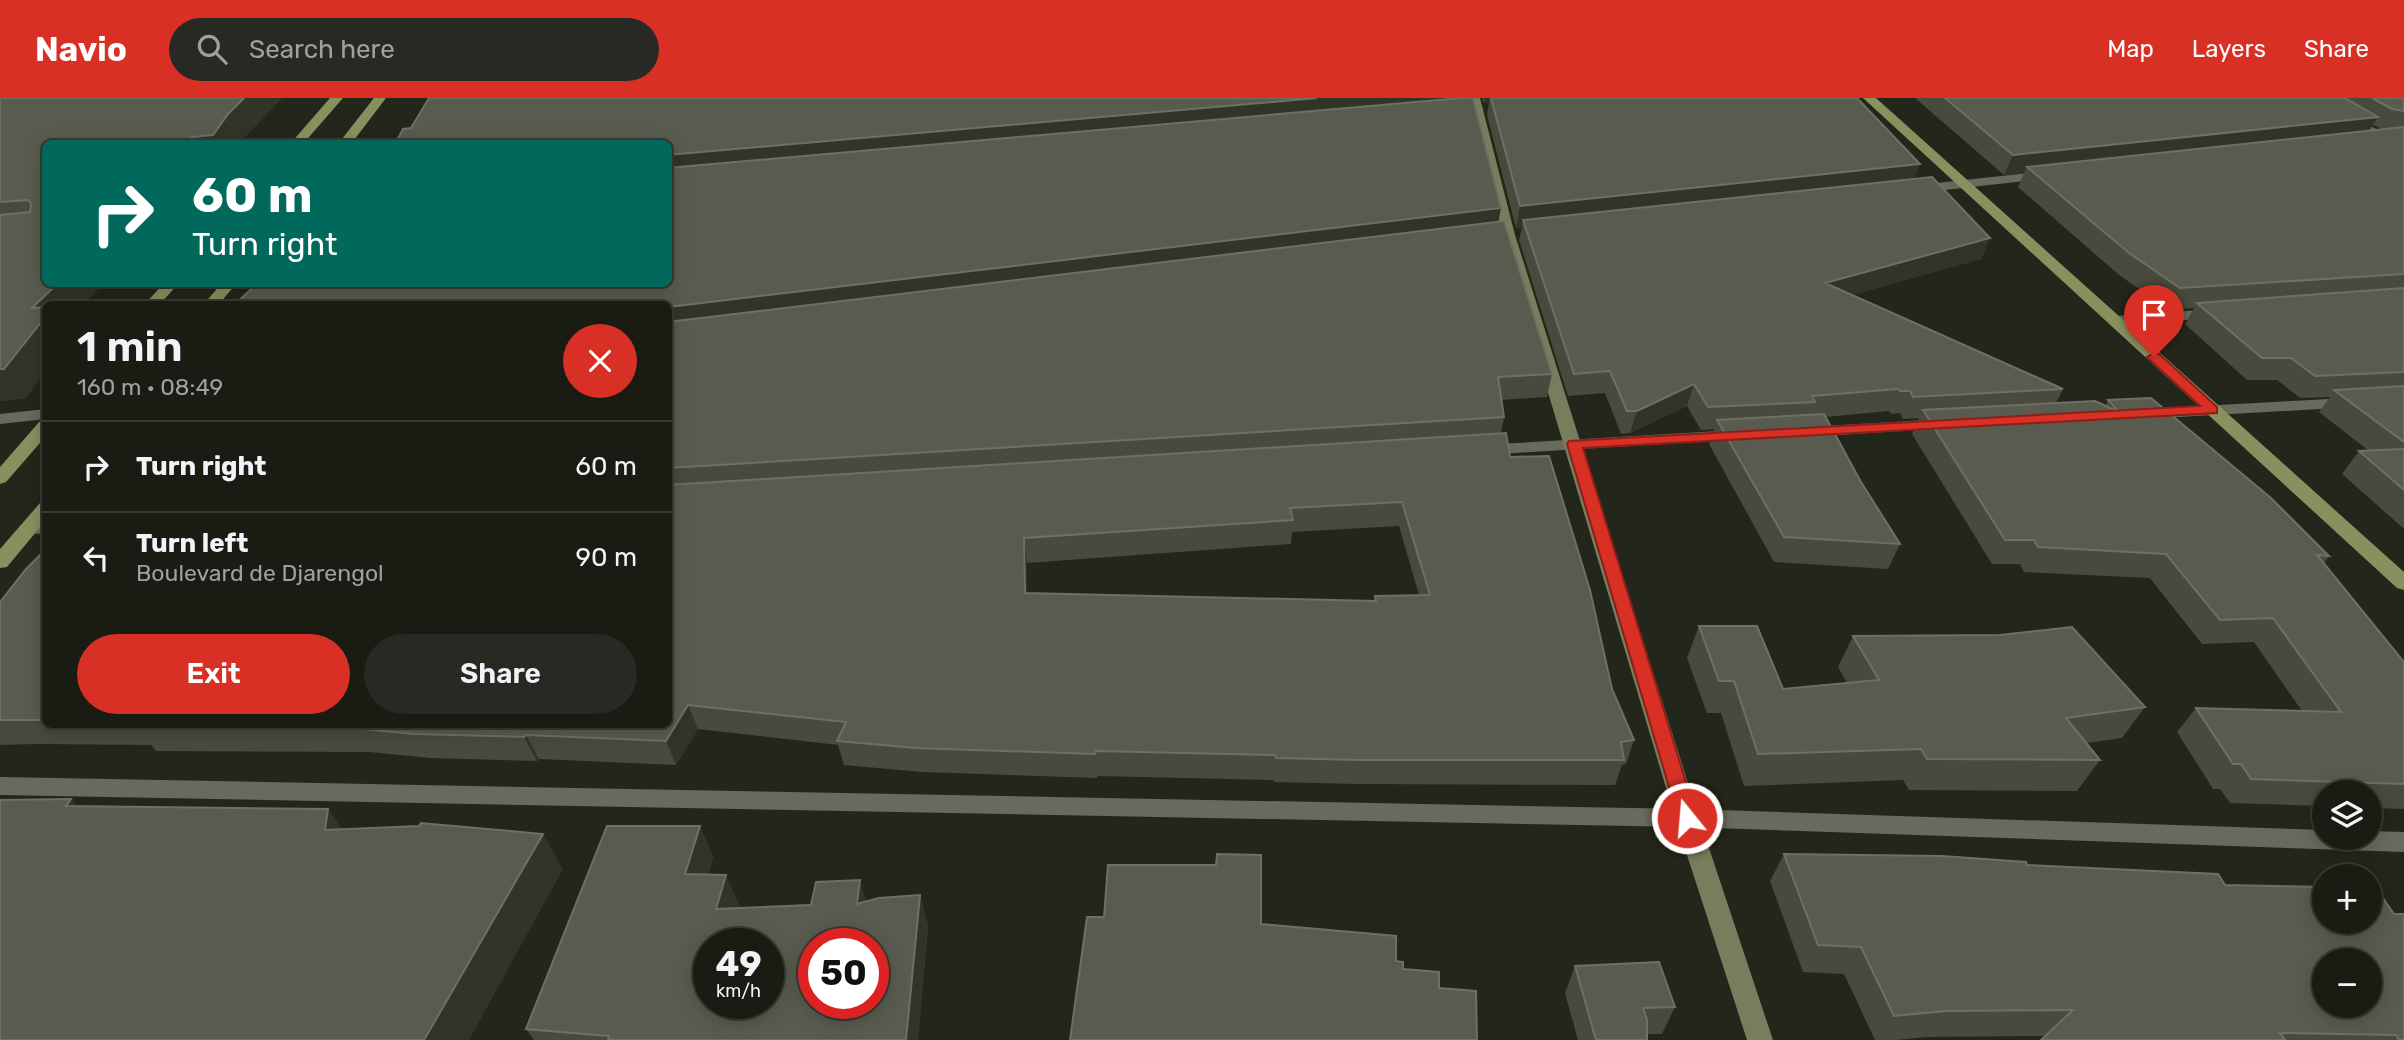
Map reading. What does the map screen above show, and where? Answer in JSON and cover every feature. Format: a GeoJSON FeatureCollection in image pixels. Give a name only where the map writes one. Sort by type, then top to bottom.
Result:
{"type":"FeatureCollection","features":[{"type":"Feature","properties":{"kind":"main road"},"geometry":{"type":"LineString","coordinates":[[300,140],[337,98]]}},
{"type":"Feature","properties":{"kind":"main road"},"geometry":{"type":"LineString","coordinates":[[347,140],[380,98]]}},
{"type":"Feature","properties":{"kind":"main road"},"geometry":{"type":"LineString","coordinates":[[1869,98],[2404,583]]}},
{"type":"Feature","properties":{"kind":"main road"},"geometry":{"type":"LineString","coordinates":[[1476,106],[1508,235],[1687,818],[1760,1040]]}},
{"type":"Feature","properties":{"kind":"main road"},"geometry":{"type":"LineString","coordinates":[[155,301],[168,287]]}},
{"type":"Feature","properties":{"kind":"main road"},"geometry":{"type":"LineString","coordinates":[[214,301],[226,287]]}},
{"type":"Feature","properties":{"kind":"main road"},"geometry":{"type":"LineString","coordinates":[[0,478],[42,430]]}},
{"type":"Feature","properties":{"kind":"main road"},"geometry":{"type":"LineString","coordinates":[[0,562],[37,528]]}},
{"type":"Feature","properties":{"kind":"street"},"geometry":{"type":"LineString","coordinates":[[2313,98],[2404,150]]}},
{"type":"Feature","properties":{"kind":"street"},"geometry":{"type":"LineString","coordinates":[[2360,143],[2404,139]]}},
{"type":"Feature","properties":{"kind":"street"},"geometry":{"type":"LineString","coordinates":[[1909,190],[2060,174]]}},
{"type":"Feature","properties":{"kind":"street"},"geometry":{"type":"LineString","coordinates":[[2116,321],[2225,313]]}},
{"type":"Feature","properties":{"kind":"street"},"geometry":{"type":"LineString","coordinates":[[2132,414],[2363,402]]}},
{"type":"Feature","properties":{"kind":"street"},"geometry":{"type":"LineString","coordinates":[[0,419],[42,414]]}},
{"type":"Feature","properties":{"kind":"street"},"geometry":{"type":"LineString","coordinates":[[1794,432],[1959,424]]}},
{"type":"Feature","properties":{"kind":"street"},"geometry":{"type":"LineString","coordinates":[[1464,451],[1753,435]]}},
{"type":"Feature","properties":{"kind":"street"},"geometry":{"type":"LineString","coordinates":[[0,786],[1687,818],[2404,842]]}},
{"type":"Feature","properties":{"kind":"building"},"geometry":{"type":"Polygon","coordinates":[[[0,98],[244,98],[213,135],[192,137],[190,140],[42,140],[42,287],[54,287],[32,308],[42,307],[42,321],[4,369],[0,369],[0,215],[30,212],[31,203],[28,200],[0,202],[0,98]]]}},
{"type":"Feature","properties":{"kind":"building"},"geometry":{"type":"Polygon","coordinates":[[[429,98],[1317,98],[672,155],[672,140],[397,140],[403,129],[411,128],[429,98]]]}},
{"type":"Feature","properties":{"kind":"building"},"geometry":{"type":"Polygon","coordinates":[[[1473,98],[1501,208],[672,307],[672,301],[238,301],[254,287],[672,287],[672,168],[1473,98]]]}},
{"type":"Feature","properties":{"kind":"building"},"geometry":{"type":"Polygon","coordinates":[[[1491,98],[1857,98],[1920,164],[1520,206],[1491,98]]]}},
{"type":"Feature","properties":{"kind":"building"},"geometry":{"type":"Polygon","coordinates":[[[1945,98],[2345,98],[2378,117],[2013,155],[1945,98]]]}},
{"type":"Feature","properties":{"kind":"building"},"geometry":{"type":"Polygon","coordinates":[[[2372,98],[2404,98],[2404,111],[2392,109],[2372,98]]]}},
{"type":"Feature","properties":{"kind":"building"},"geometry":{"type":"Polygon","coordinates":[[[2404,127],[2404,274],[2180,288],[2129,253],[2027,167],[2404,127]]]}},
{"type":"Feature","properties":{"kind":"building"},"geometry":{"type":"Polygon","coordinates":[[[1932,177],[1990,238],[1825,283],[2063,389],[1913,397],[1910,391],[1898,389],[1812,396],[1815,402],[1708,407],[1694,384],[1637,411],[1627,411],[1610,371],[1574,374],[1523,220],[1932,177]]]}},
{"type":"Feature","properties":{"kind":"building"},"geometry":{"type":"Polygon","coordinates":[[[1504,221],[1552,374],[1498,377],[1504,417],[672,468],[672,322],[1504,221]]]}},
{"type":"Feature","properties":{"kind":"building"},"geometry":{"type":"Polygon","coordinates":[[[2404,288],[2404,372],[2315,376],[2291,358],[2262,358],[2197,303],[2404,288]]]}},
{"type":"Feature","properties":{"kind":"building"},"geometry":{"type":"Polygon","coordinates":[[[2404,386],[2404,442],[2334,390],[2404,386]]]}},
{"type":"Feature","properties":{"kind":"building"},"geometry":{"type":"Polygon","coordinates":[[[2151,398],[2271,498],[2329,556],[2317,555],[2404,662],[2404,784],[2382,783],[2382,780],[2251,779],[2241,764],[2233,764],[2196,708],[2341,712],[2273,618],[2220,620],[2166,554],[2038,547],[2034,540],[2005,540],[1923,410],[2095,401],[2119,412],[2108,400],[2151,398]]]}},
{"type":"Feature","properties":{"kind":"building"},"geometry":{"type":"Polygon","coordinates":[[[1824,414],[1861,482],[1900,544],[1784,537],[1717,420],[1824,414]]]}},
{"type":"Feature","properties":{"kind":"building"},"geometry":{"type":"Polygon","coordinates":[[[1506,433],[1510,457],[1549,456],[1590,590],[1612,689],[1634,740],[1621,742],[1624,760],[1360,760],[1276,758],[1275,755],[1096,751],[1095,754],[916,748],[837,741],[846,722],[688,705],[666,741],[526,735],[414,734],[353,728],[672,728],[672,485],[1506,433]],[[1402,502],[1290,508],[1293,520],[1024,538],[1025,593],[1376,601],[1375,596],[1430,595],[1402,502]]]}},
{"type":"Feature","properties":{"kind":"building"},"geometry":{"type":"Polygon","coordinates":[[[2404,449],[2404,490],[2359,451],[2404,449]]]}},
{"type":"Feature","properties":{"kind":"building"},"geometry":{"type":"Polygon","coordinates":[[[42,553],[42,720],[0,720],[0,602],[42,553]]]}},
{"type":"Feature","properties":{"kind":"building"},"geometry":{"type":"Polygon","coordinates":[[[1699,626],[1757,626],[1783,689],[1879,680],[1853,636],[2000,635],[2072,627],[2145,707],[2066,718],[2100,760],[1927,759],[1921,749],[1758,754],[1734,681],[1719,681],[1699,626]]]}},
{"type":"Feature","properties":{"kind":"building"},"geometry":{"type":"Polygon","coordinates":[[[71,799],[66,806],[328,809],[325,830],[419,826],[421,823],[543,834],[424,1040],[0,1040],[0,800],[71,799]]]}},
{"type":"Feature","properties":{"kind":"building"},"geometry":{"type":"Polygon","coordinates":[[[607,826],[700,826],[685,874],[726,875],[716,909],[811,905],[816,882],[860,880],[857,904],[879,898],[920,895],[906,1040],[608,1040],[609,1036],[526,1029],[607,826]]]}},
{"type":"Feature","properties":{"kind":"building"},"geometry":{"type":"Polygon","coordinates":[[[1217,854],[1261,855],[1261,924],[1396,936],[1396,961],[1403,962],[1403,969],[1439,972],[1439,988],[1476,991],[1477,1040],[1070,1040],[1087,917],[1104,917],[1108,865],[1216,865],[1217,854]]]}},
{"type":"Feature","properties":{"kind":"building"},"geometry":{"type":"Polygon","coordinates":[[[1784,854],[1942,856],[2026,862],[2027,865],[2218,874],[2225,885],[2312,887],[2312,934],[2382,934],[2382,897],[2394,914],[2404,914],[2404,1040],[2399,1040],[2396,1035],[2280,1033],[2285,1040],[2041,1040],[2073,1010],[1946,1011],[1894,1016],[1861,947],[1818,945],[1784,854]]]}},
{"type":"Feature","properties":{"kind":"building"},"geometry":{"type":"Polygon","coordinates":[[[1659,962],[1675,1007],[1643,1008],[1647,1020],[1647,1040],[1596,1040],[1575,966],[1659,962]]]}},
{"type":"Feature","properties":{"kind":"route"},"geometry":{"type":"LineString","coordinates":[[1687,818],[1574,444],[2212,410],[2154,357]]}}]}
